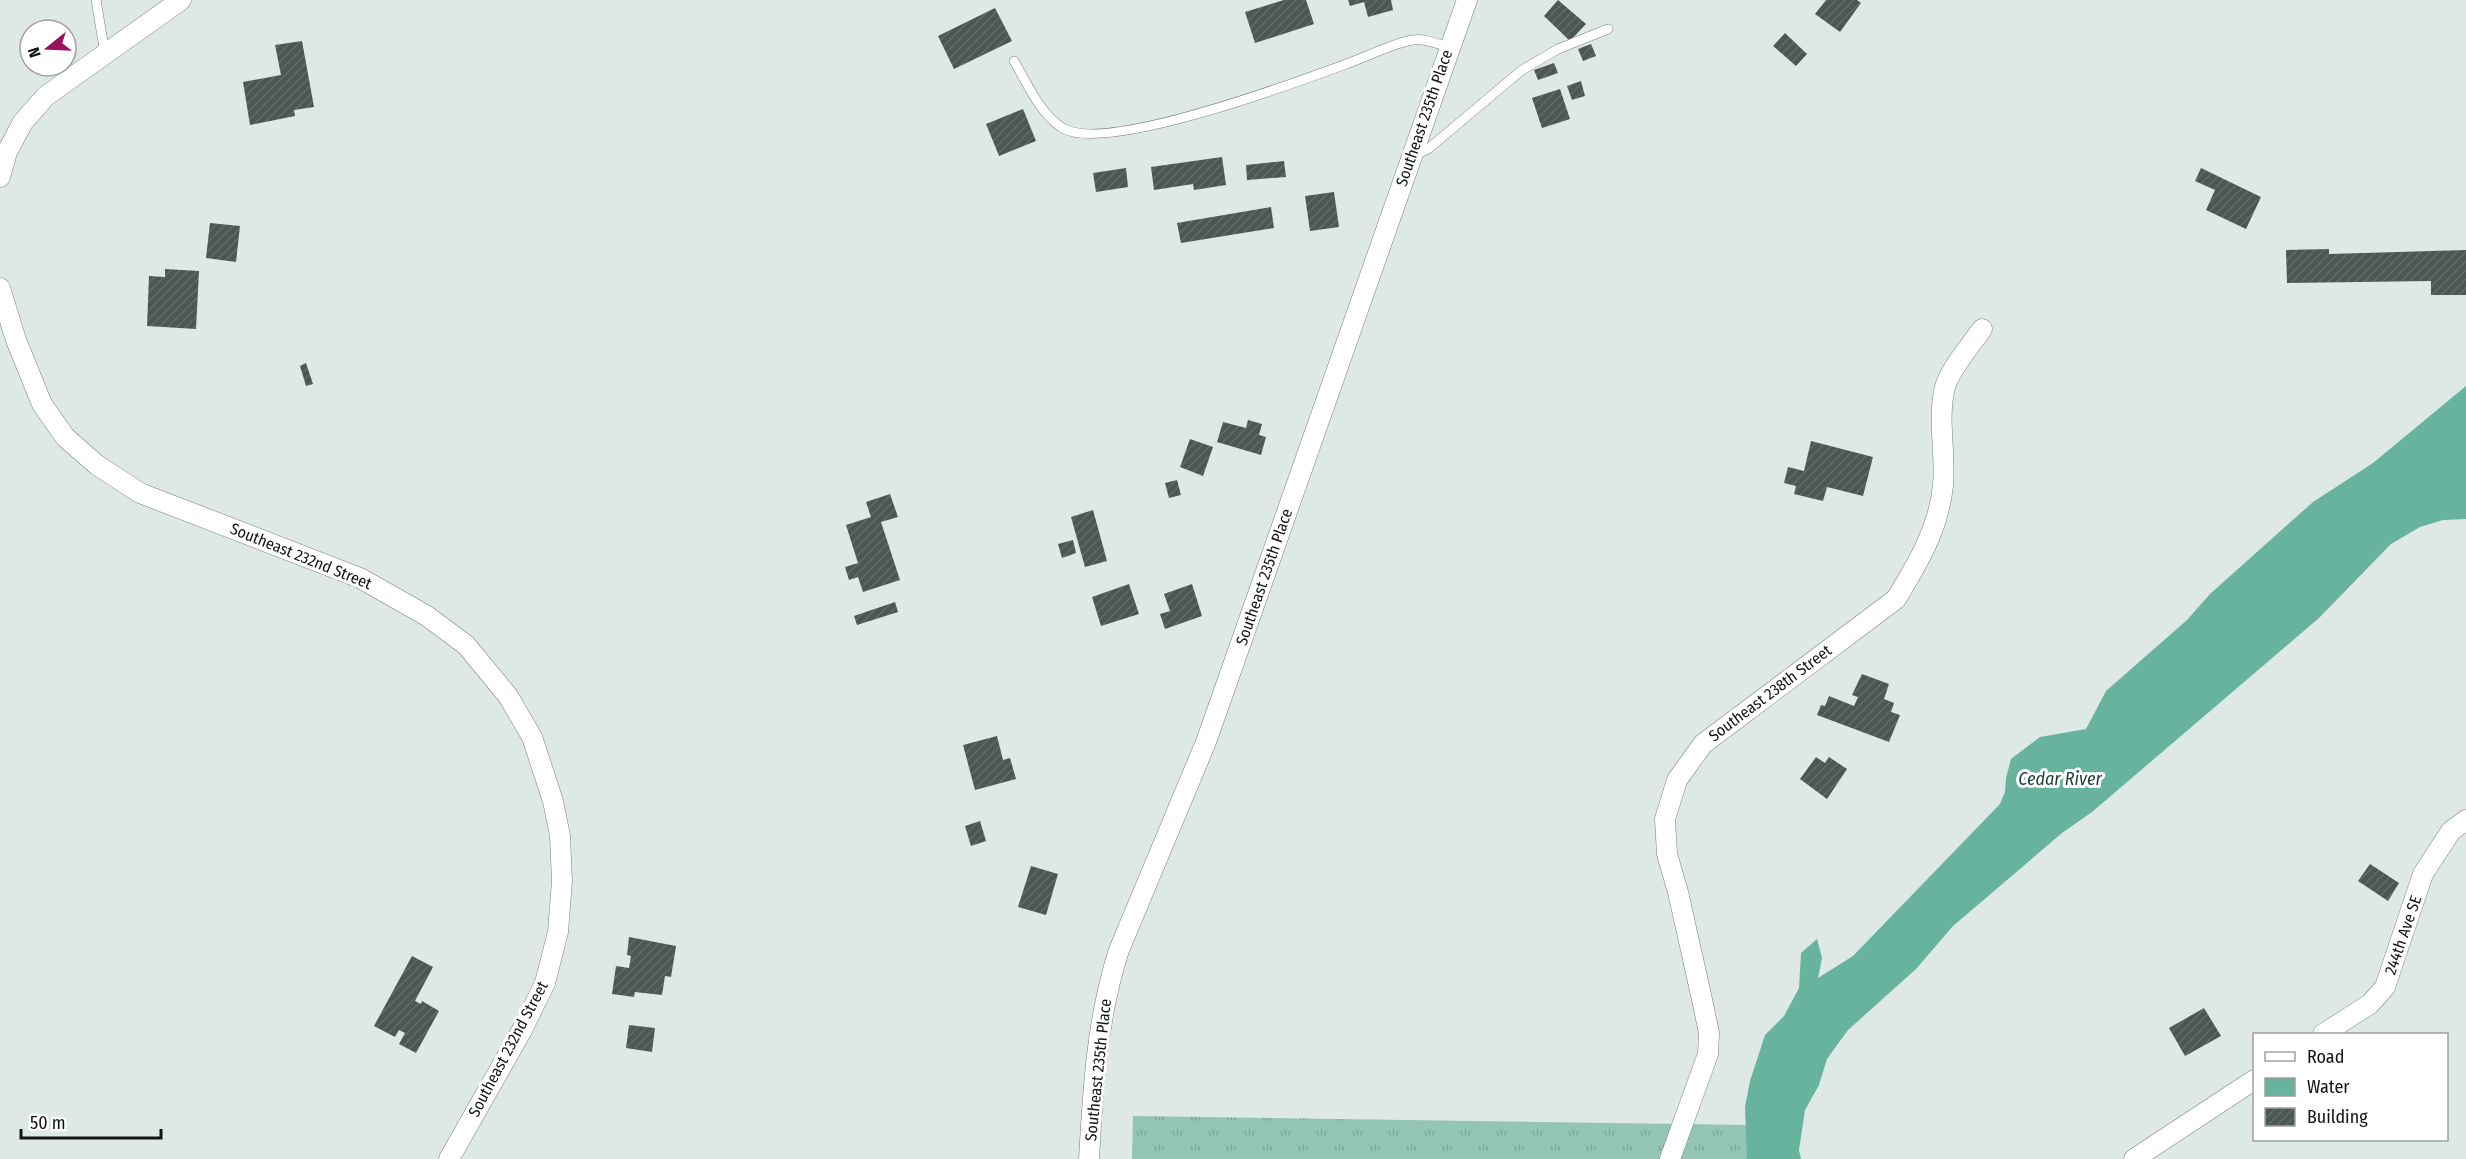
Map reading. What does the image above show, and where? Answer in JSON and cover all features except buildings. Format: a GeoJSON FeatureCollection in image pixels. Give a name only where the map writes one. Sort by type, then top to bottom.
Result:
{"type":"FeatureCollection","features":[{"type":"Feature","properties":{"kind":"street"},"geometry":{"type":"LineString","coordinates":[[0,177],[7,152],[23,122],[46,96],[181,0]]}},
{"type":"Feature","properties":{"kind":"street","name":"Southeast 235th Place"},"geometry":{"type":"LineString","coordinates":[[1089,1159],[1099,1032],[1108,984],[1119,950],[1206,742],[1467,0]]}},
{"type":"Feature","properties":{"kind":"street","name":"Southeast 232nd Street"},"geometry":{"type":"LineString","coordinates":[[0,288],[16,340],[42,404],[65,437],[97,465],[140,493],[360,578],[427,616],[466,645],[508,696],[532,737],[553,801],[560,836],[562,880],[558,932],[545,983],[522,1030],[449,1159]]}},
{"type":"Feature","properties":{"kind":"street","name":"Southeast 238th Street"},"geometry":{"type":"LineString","coordinates":[[1670,1159],[1708,1054],[1708,1033],[1703,1004],[1678,892],[1667,854],[1665,819],[1677,780],[1703,744],[1896,599],[1931,538],[1943,484],[1941,431],[1945,386],[1982,329]]}},
{"type":"Feature","properties":{"kind":"street","name":"244th Ave SE"},"geometry":{"type":"LineString","coordinates":[[2326,1033],[2370,1004],[2385,987],[2423,874],[2451,831],[2466,820]]}},
{"type":"Feature","properties":{"kind":"street"},"geometry":{"type":"LineString","coordinates":[[2134,1159],[2253,1081]]}},
{"type":"Feature","properties":{"kind":"lane"},"geometry":{"type":"LineString","coordinates":[[96,0],[105,54]]}},
{"type":"Feature","properties":{"kind":"lane"},"geometry":{"type":"LineString","coordinates":[[1411,157],[1428,149],[1522,70],[1558,49],[1608,29]]}},
{"type":"Feature","properties":{"kind":"lane"},"geometry":{"type":"LineString","coordinates":[[1014,61],[1033,95],[1062,128],[1076,133],[1094,135],[1128,131],[1229,104],[1413,40],[1449,47]]}},
{"type":"Feature","properties":{"kind":"green space"},"geometry":{"type":"Polygon","coordinates":[[[1133,1116],[1750,1125],[1751,1159],[1132,1159],[1133,1116]]]}},
{"type":"Feature","properties":{"kind":"water","name":"Cedar River"},"geometry":{"type":"Polygon","coordinates":[[[2466,386],[2466,519],[2443,520],[2420,527],[2391,544],[2319,618],[2092,812],[2062,833],[1953,926],[1916,969],[1848,1030],[1827,1059],[1819,1085],[1805,1110],[1799,1150],[1801,1159],[1747,1159],[1745,1107],[1750,1081],[1765,1035],[1784,1016],[1799,988],[1801,953],[1817,939],[1822,958],[1818,978],[1853,956],[2000,804],[2005,792],[2011,759],[2040,737],[2086,729],[2106,691],[2187,620],[2210,594],[2313,502],[2373,463],[2466,386]]]}}]}
